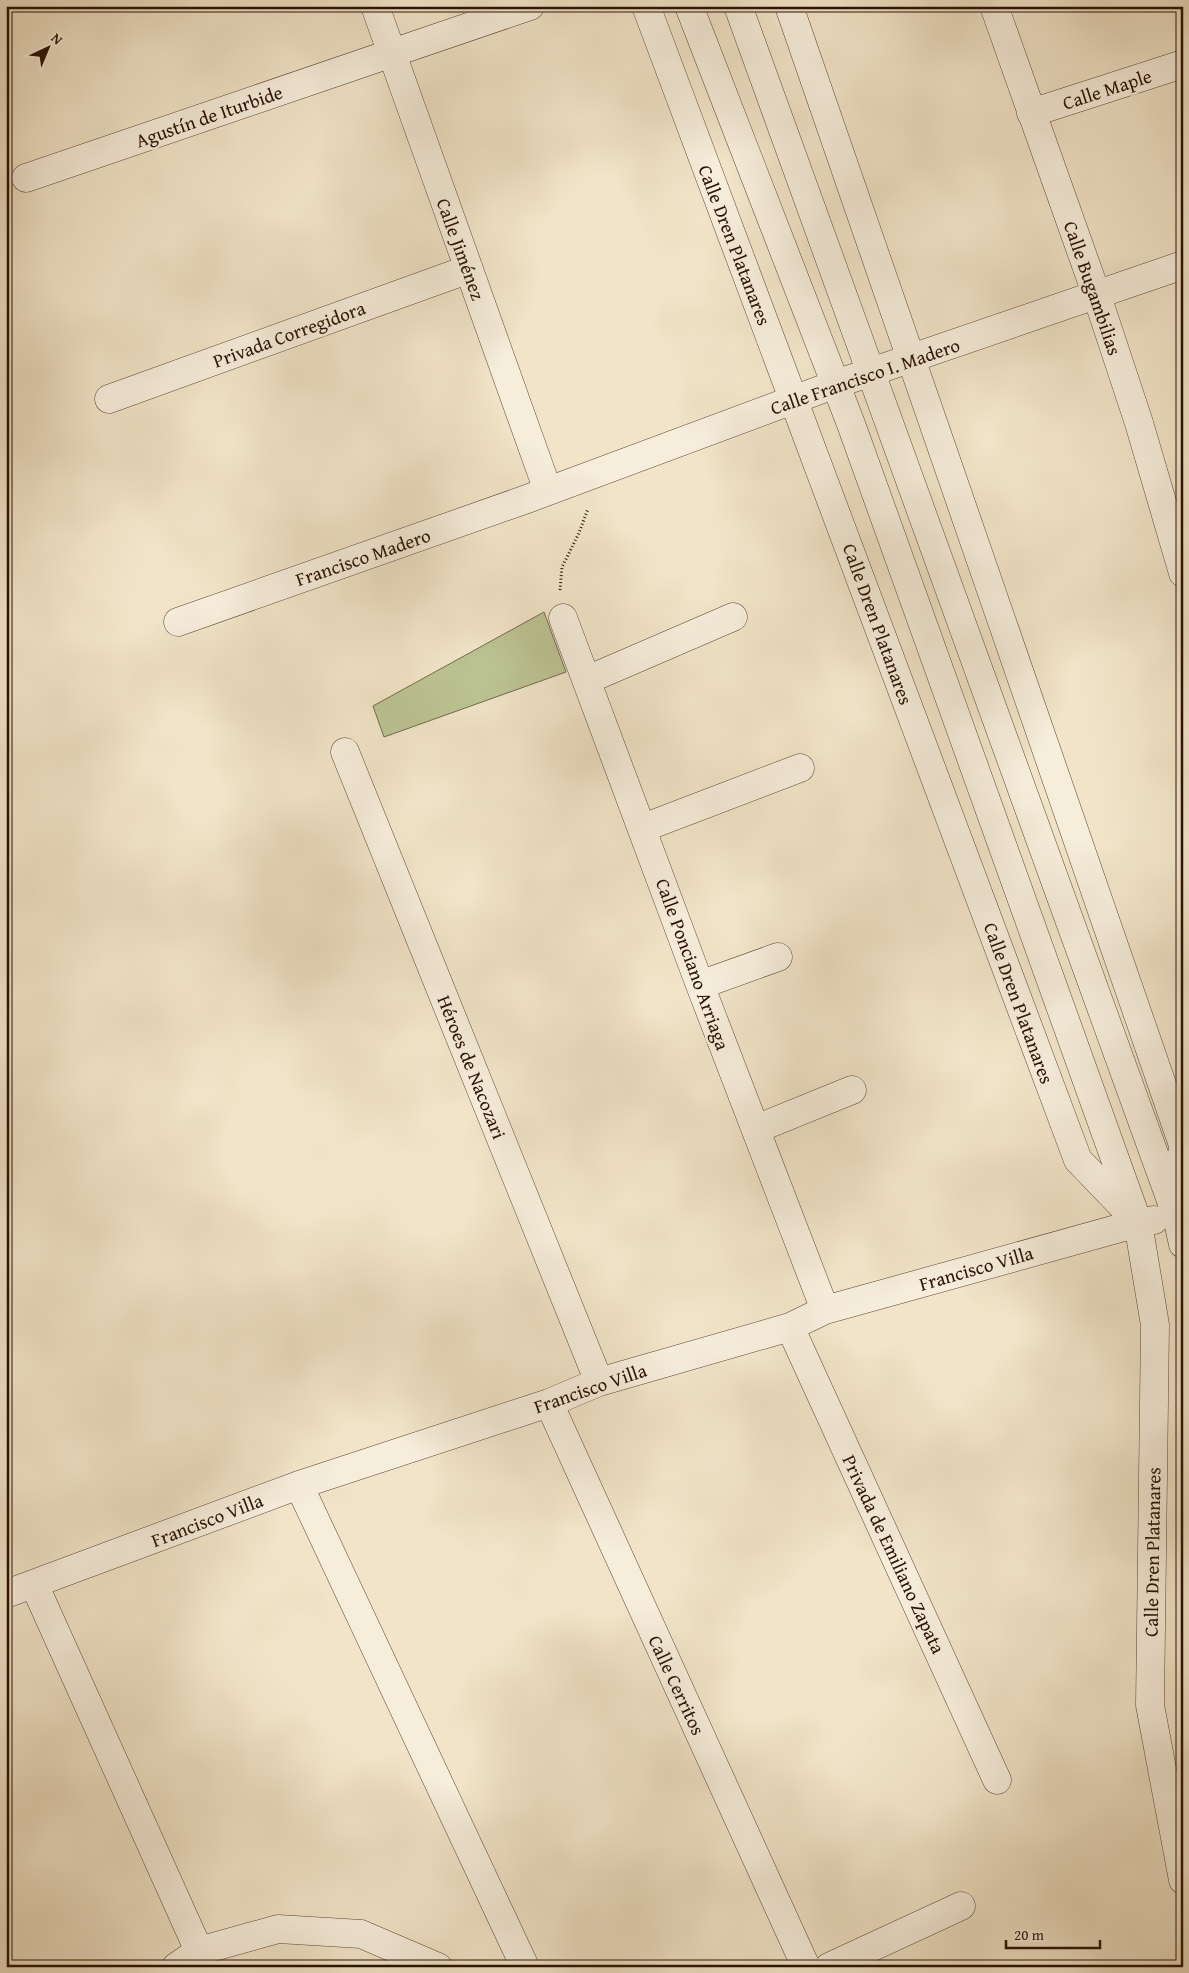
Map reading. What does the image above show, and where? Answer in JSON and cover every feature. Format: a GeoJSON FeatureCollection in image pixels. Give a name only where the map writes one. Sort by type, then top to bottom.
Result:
{"type":"FeatureCollection","features":[{"type":"Feature","properties":{"kind":"street","name":"Calle Jiménez"},"geometry":{"type":"LineString","coordinates":[[375,6],[548,491]]}},
{"type":"Feature","properties":{"kind":"street","name":"Agustín de Iturbide"},"geometry":{"type":"LineString","coordinates":[[26,178],[530,6]]}},
{"type":"Feature","properties":{"kind":"street","name":"Calle Dren Platanares"},"geometry":{"type":"LineString","coordinates":[[646,6],[1078,1160],[1138,1223]]}},
{"type":"Feature","properties":{"kind":"street","name":"Calle Dren Platanares"},"geometry":{"type":"LineString","coordinates":[[689,6],[836,384],[1138,1223],[1155,1325],[1150,1705],[1183,1880]]}},
{"type":"Feature","properties":{"kind":"street"},"geometry":{"type":"LineString","coordinates":[[738,6],[870,372],[1180,1216]]}},
{"type":"Feature","properties":{"kind":"street"},"geometry":{"type":"LineString","coordinates":[[789,6],[1183,1145],[1180,1216],[1183,1244]]}},
{"type":"Feature","properties":{"kind":"street","name":"Calle Bugambilias"},"geometry":{"type":"LineString","coordinates":[[994,6],[1097,296],[1139,423],[1183,573]]}},
{"type":"Feature","properties":{"kind":"street","name":"Calle Maple"},"geometry":{"type":"LineString","coordinates":[[1031,113],[1183,64]]}},
{"type":"Feature","properties":{"kind":"street","name":"Calle Francisco I. Madero"},"geometry":{"type":"LineString","coordinates":[[548,491],[836,384],[1183,265]]}},
{"type":"Feature","properties":{"kind":"street","name":"Privada Corregidora"},"geometry":{"type":"LineString","coordinates":[[109,399],[469,269]]}},
{"type":"Feature","properties":{"kind":"street","name":"Francisco Madero"},"geometry":{"type":"LineString","coordinates":[[178,622],[548,491]]}},
{"type":"Feature","properties":{"kind":"street"},"geometry":{"type":"LineString","coordinates":[[587,680],[733,617]]}},
{"type":"Feature","properties":{"kind":"street","name":"Calle Ponciano Arriaga"},"geometry":{"type":"LineString","coordinates":[[563,618],[643,828],[700,985],[825,1310]]}},
{"type":"Feature","properties":{"kind":"street","name":"Héroes de Nacozari"},"geometry":{"type":"LineString","coordinates":[[344,752],[599,1382]]}},
{"type":"Feature","properties":{"kind":"street"},"geometry":{"type":"LineString","coordinates":[[643,828],[800,768]]}},
{"type":"Feature","properties":{"kind":"street"},"geometry":{"type":"LineString","coordinates":[[700,985],[778,957]]}},
{"type":"Feature","properties":{"kind":"street"},"geometry":{"type":"LineString","coordinates":[[756,1129],[852,1090]]}},
{"type":"Feature","properties":{"kind":"street","name":"Francisco Villa"},"geometry":{"type":"LineString","coordinates":[[6,1594],[299,1485],[549,1403],[599,1382],[790,1327],[825,1310],[1138,1223],[1180,1216]]}},
{"type":"Feature","properties":{"kind":"street","name":"Privada de Emiliano Zapata"},"geometry":{"type":"LineString","coordinates":[[790,1327],[997,1780]]}},
{"type":"Feature","properties":{"kind":"street","name":"Calle Cerritos"},"geometry":{"type":"LineString","coordinates":[[549,1403],[806,1967]]}},
{"type":"Feature","properties":{"kind":"street"},"geometry":{"type":"LineString","coordinates":[[299,1485],[525,1967]]}},
{"type":"Feature","properties":{"kind":"street"},"geometry":{"type":"LineString","coordinates":[[34,1584],[198,1951]]}},
{"type":"Feature","properties":{"kind":"street"},"geometry":{"type":"LineString","coordinates":[[829,1967],[961,1906]]}},
{"type":"Feature","properties":{"kind":"street"},"geometry":{"type":"LineString","coordinates":[[176,1967],[198,1951],[278,1929],[361,1934],[438,1967]]}},
{"type":"Feature","properties":{"kind":"path"},"geometry":{"type":"LineString","coordinates":[[563,618],[560,594],[562,567],[578,536],[587,512],[594,474]]}},
{"type":"Feature","properties":{"kind":"green space"},"geometry":{"type":"Polygon","coordinates":[[[544,612],[566,672],[384,737],[373,706],[544,612]]]}}]}
